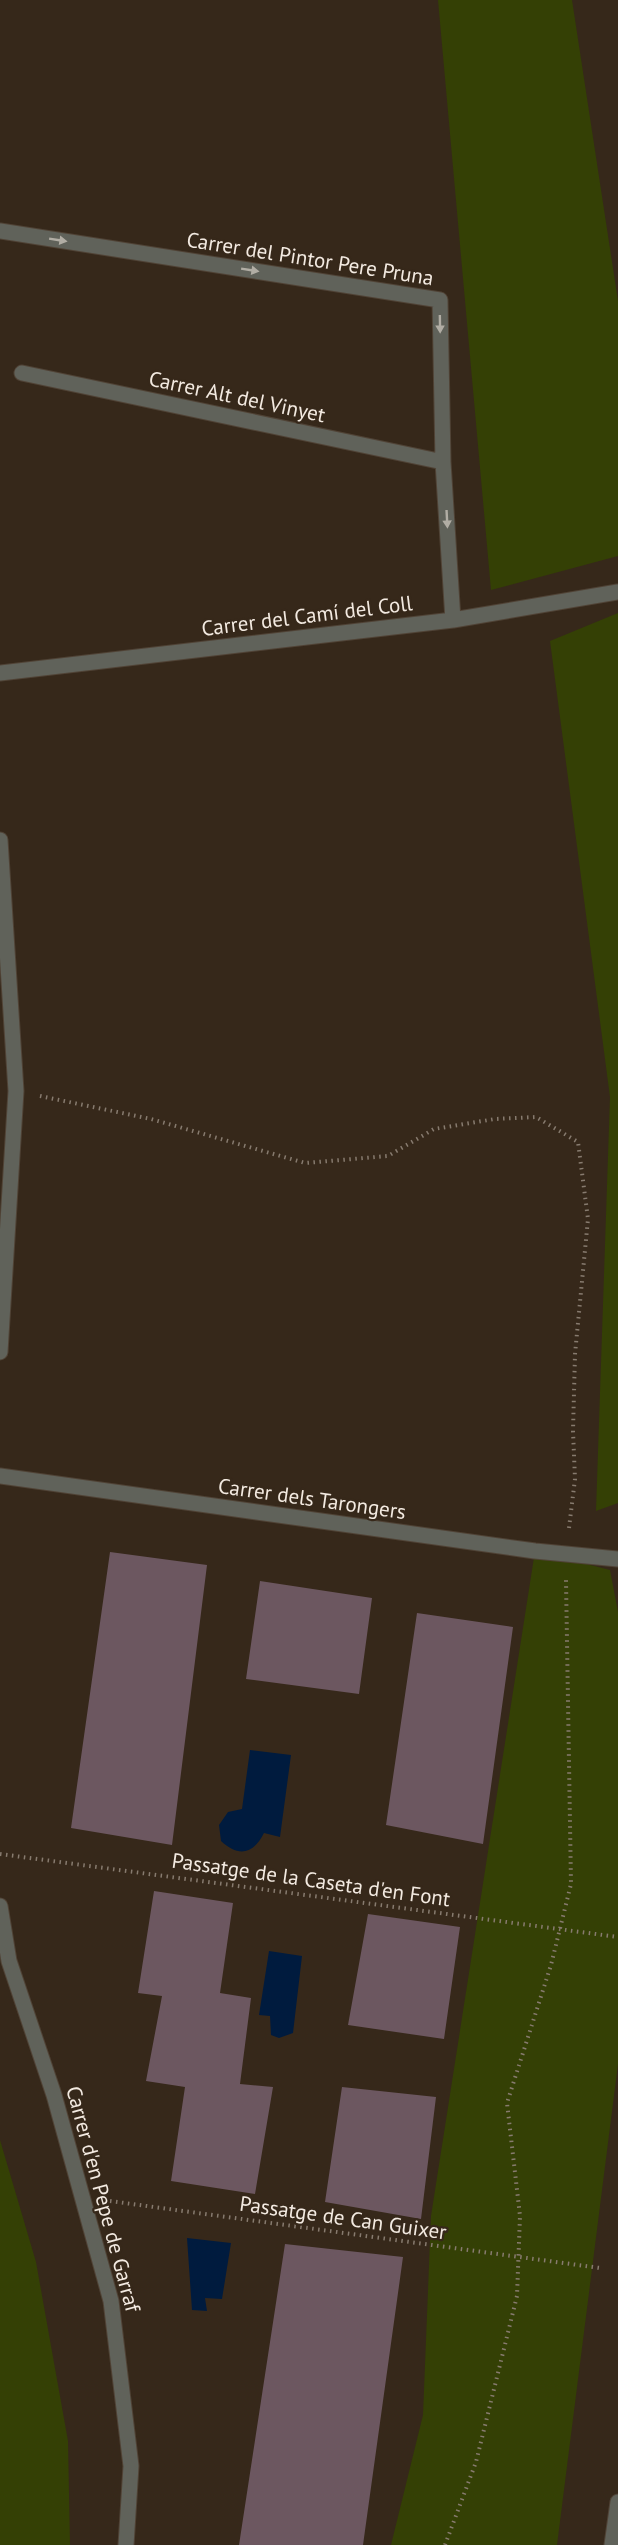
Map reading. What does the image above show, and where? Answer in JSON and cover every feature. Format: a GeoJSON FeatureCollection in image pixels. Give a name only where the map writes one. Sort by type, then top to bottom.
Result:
{"type":"FeatureCollection","features":[{"type":"Feature","properties":{"kind":"street","name":"Carrer del Pintor Pere Pruna"},"geometry":{"type":"LineString","coordinates":[[0,231],[440,300],[443,462],[453,620]]}},
{"type":"Feature","properties":{"kind":"street","name":"Carrer Alt del Vinyet"},"geometry":{"type":"LineString","coordinates":[[22,373],[443,462]]}},
{"type":"Feature","properties":{"kind":"street","name":"Carrer del Camí del Coll"},"geometry":{"type":"LineString","coordinates":[[0,674],[453,620],[618,592]]}},
{"type":"Feature","properties":{"kind":"street"},"geometry":{"type":"LineString","coordinates":[[0,840],[16,1091],[0,1352]]}},
{"type":"Feature","properties":{"kind":"street","name":"Carrer dels Tarongers"},"geometry":{"type":"LineString","coordinates":[[0,1476],[565,1555],[618,1559]]}},
{"type":"Feature","properties":{"kind":"street","name":"Carrer d'en Pepe de Garraf"},"geometry":{"type":"LineString","coordinates":[[0,1906],[9,1961],[54,2095],[113,2313],[131,2466],[126,2545]]}},
{"type":"Feature","properties":{"kind":"street"},"geometry":{"type":"LineString","coordinates":[[612,2545],[618,2502]]}},
{"type":"Feature","properties":{"kind":"path"},"geometry":{"type":"LineString","coordinates":[[16,1091],[151,1119],[305,1163],[388,1156],[435,1129],[495,1119],[536,1117],[578,1142],[588,1219],[575,1354],[573,1431],[575,1479],[565,1555],[571,1884],[551,1965],[507,2103],[520,2216],[517,2296],[476,2462],[445,2545]]}},
{"type":"Feature","properties":{"kind":"path","name":"Passatge de la Caseta d'en Font"},"geometry":{"type":"LineString","coordinates":[[0,1854],[618,1937]]}},
{"type":"Feature","properties":{"kind":"path","name":"Passatge de Can Guixer"},"geometry":{"type":"LineString","coordinates":[[82,2197],[600,2268]]}},
{"type":"Feature","properties":{"kind":"green space"},"geometry":{"type":"Polygon","coordinates":[[[438,0],[572,0],[618,301],[618,556],[491,590],[438,0]]]}},
{"type":"Feature","properties":{"kind":"green space"},"geometry":{"type":"Polygon","coordinates":[[[618,613],[618,1503],[596,1511],[610,1097],[550,641],[618,613]]]}},
{"type":"Feature","properties":{"kind":"green space"},"geometry":{"type":"Polygon","coordinates":[[[535,1551],[610,1570],[618,1612],[618,2064],[557,2545],[391,2545],[423,2415],[431,2216],[535,1551]]]}},
{"type":"Feature","properties":{"kind":"green space"},"geometry":{"type":"Polygon","coordinates":[[[0,2140],[36,2262],[68,2441],[70,2545],[0,2545],[0,2140]]]}},
{"type":"Feature","properties":{"kind":"water"},"geometry":{"type":"Polygon","coordinates":[[[250,1750],[291,1755],[280,1837],[264,1833],[255,1846],[239,1851],[233,1850],[221,1841],[219,1825],[228,1812],[242,1809],[250,1750]]]}},
{"type":"Feature","properties":{"kind":"water"},"geometry":{"type":"Polygon","coordinates":[[[269,1951],[302,1956],[293,2033],[279,2038],[271,2035],[270,2016],[259,2015],[269,1951]]]}},
{"type":"Feature","properties":{"kind":"water"},"geometry":{"type":"Polygon","coordinates":[[[187,2238],[231,2243],[222,2299],[205,2298],[207,2311],[192,2310],[187,2238]]]}},
{"type":"Feature","properties":{"kind":"building"},"geometry":{"type":"Polygon","coordinates":[[[110,1552],[207,1565],[172,1845],[71,1828],[110,1552]]]}},
{"type":"Feature","properties":{"kind":"building"},"geometry":{"type":"Polygon","coordinates":[[[260,1581],[372,1598],[359,1694],[246,1679],[260,1581]]]}},
{"type":"Feature","properties":{"kind":"building"},"geometry":{"type":"Polygon","coordinates":[[[417,1613],[513,1627],[483,1844],[386,1825],[417,1613]]]}},
{"type":"Feature","properties":{"kind":"building"},"geometry":{"type":"Polygon","coordinates":[[[154,1891],[233,1903],[220,1993],[251,1998],[240,2084],[273,2087],[255,2194],[171,2181],[185,2087],[146,2081],[162,1996],[138,1993],[154,1891]]]}},
{"type":"Feature","properties":{"kind":"building"},"geometry":{"type":"Polygon","coordinates":[[[368,1914],[460,1927],[444,2039],[348,2025],[368,1914]]]}},
{"type":"Feature","properties":{"kind":"building"},"geometry":{"type":"Polygon","coordinates":[[[342,2087],[436,2097],[421,2219],[325,2202],[342,2087]]]}},
{"type":"Feature","properties":{"kind":"building"},"geometry":{"type":"Polygon","coordinates":[[[285,2244],[403,2257],[363,2545],[239,2545],[285,2244]]]}}]}
